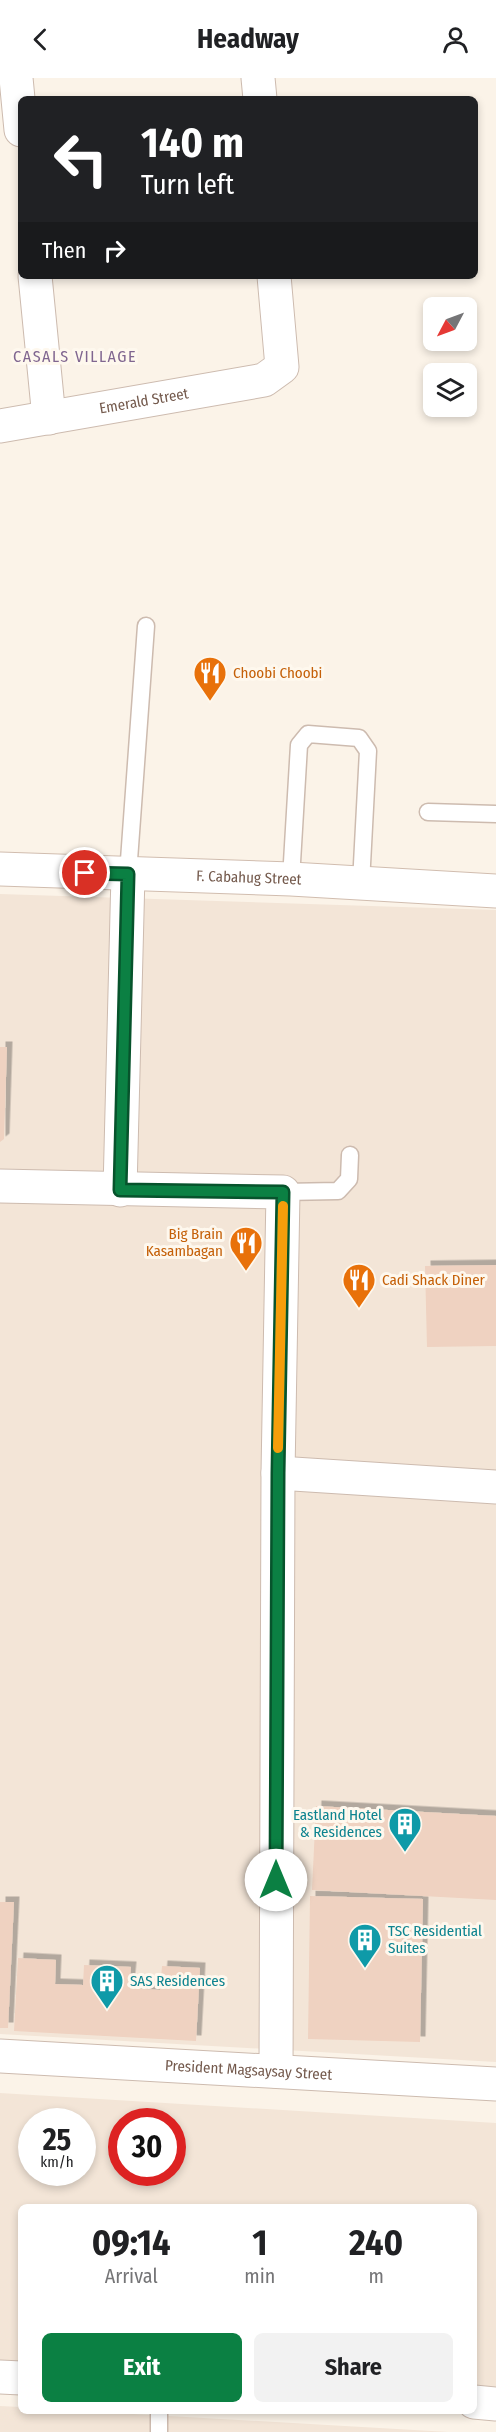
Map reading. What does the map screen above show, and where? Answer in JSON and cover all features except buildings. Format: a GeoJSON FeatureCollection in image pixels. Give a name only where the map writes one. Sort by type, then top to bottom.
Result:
{"type":"FeatureCollection","features":[{"type":"Feature","properties":{"kind":"street"},"geometry":{"type":"LineString","coordinates":[[16,78],[18,99]]}},
{"type":"Feature","properties":{"kind":"street"},"geometry":{"type":"LineString","coordinates":[[258,78],[260,96]]}},
{"type":"Feature","properties":{"kind":"street"},"geometry":{"type":"LineString","coordinates":[[35,279],[49,418]]}},
{"type":"Feature","properties":{"kind":"street","name":"Emerald Street"},"geometry":{"type":"LineString","coordinates":[[0,426],[264,380],[282,367],[274,279]]}},
{"type":"Feature","properties":{"kind":"street","name":"F. Cabahug Street"},"geometry":{"type":"LineString","coordinates":[[0,869],[291,879],[496,891]]}},
{"type":"Feature","properties":{"kind":"street"},"geometry":{"type":"LineString","coordinates":[[120,1190],[128,874]]}},
{"type":"Feature","properties":{"kind":"street"},"geometry":{"type":"LineString","coordinates":[[0,1186],[283,1192],[278,1473],[276,2071]]}},
{"type":"Feature","properties":{"kind":"street"},"geometry":{"type":"LineString","coordinates":[[278,1473],[496,1487]]}},
{"type":"Feature","properties":{"kind":"street","name":"President Magsaysay Street"},"geometry":{"type":"LineString","coordinates":[[0,2056],[496,2084]]}},
{"type":"Feature","properties":{"kind":"street"},"geometry":{"type":"LineString","coordinates":[[0,2377],[18,2379]]}},
{"type":"Feature","properties":{"kind":"street"},"geometry":{"type":"LineString","coordinates":[[477,2402],[496,2404]]}},
{"type":"Feature","properties":{"kind":"lane"},"geometry":{"type":"LineString","coordinates":[[128,874],[146,626]]}},
{"type":"Feature","properties":{"kind":"lane"},"geometry":{"type":"LineString","coordinates":[[291,879],[299,745],[308,734],[359,738],[368,751],[361,883]]}},
{"type":"Feature","properties":{"kind":"lane"},"geometry":{"type":"LineString","coordinates":[[428,812],[496,813]]}},
{"type":"Feature","properties":{"kind":"lane"},"geometry":{"type":"LineString","coordinates":[[283,1192],[338,1191],[349,1179],[350,1155]]}},
{"type":"Feature","properties":{"kind":"lane"},"geometry":{"type":"LineString","coordinates":[[159,2414],[159,2432]]}},
{"type":"Feature","properties":{"kind":"shaded area"},"geometry":{"type":"Polygon","coordinates":[[[0,894],[496,910],[496,2062],[0,2034],[0,894]]]}},
{"type":"Feature","properties":{"kind":"shaded area"},"geometry":{"type":"Polygon","coordinates":[[[0,2093],[496,2123],[496,2387],[477,2385],[477,2204],[18,2204],[18,2361],[0,2360],[0,2093]]]}},
{"type":"Feature","properties":{"kind":"shaded area"},"geometry":{"type":"Polygon","coordinates":[[[0,2406],[18,2407],[18,2414],[134,2414],[449,2432],[0,2432],[0,2406]]]}},
{"type":"Feature","properties":{"kind":"slow traffic"},"geometry":{"type":"LineString","coordinates":[[278,1448],[283,1206]]}},
{"type":"Feature","properties":{"kind":"place","name":"Choobi Choobi"},"geometry":{"type":"Point","coordinates":[210,702]}},
{"type":"Feature","properties":{"kind":"place","name":"Big Brain Kasambagan"},"geometry":{"type":"Point","coordinates":[246,1272]}},
{"type":"Feature","properties":{"kind":"place","name":"Cadi Shack Diner"},"geometry":{"type":"Point","coordinates":[359,1309]}},
{"type":"Feature","properties":{"kind":"place","name":"Eastland Hotel & Residences"},"geometry":{"type":"Point","coordinates":[405,1853]}},
{"type":"Feature","properties":{"kind":"place","name":"TSC Residential Suites"},"geometry":{"type":"Point","coordinates":[365,1969]}},
{"type":"Feature","properties":{"kind":"place","name":"SAS Residences"},"geometry":{"type":"Point","coordinates":[107,2010]}},
{"type":"Feature","properties":{"kind":"district","name":"CASALS VILLAGE"},"geometry":{"type":"Point","coordinates":[75,356]}},
{"type":"Feature","properties":{"kind":"route"},"geometry":{"type":"LineString","coordinates":[[85,873],[128,874],[120,1190],[283,1192],[278,1473],[276,1880]]}}]}
